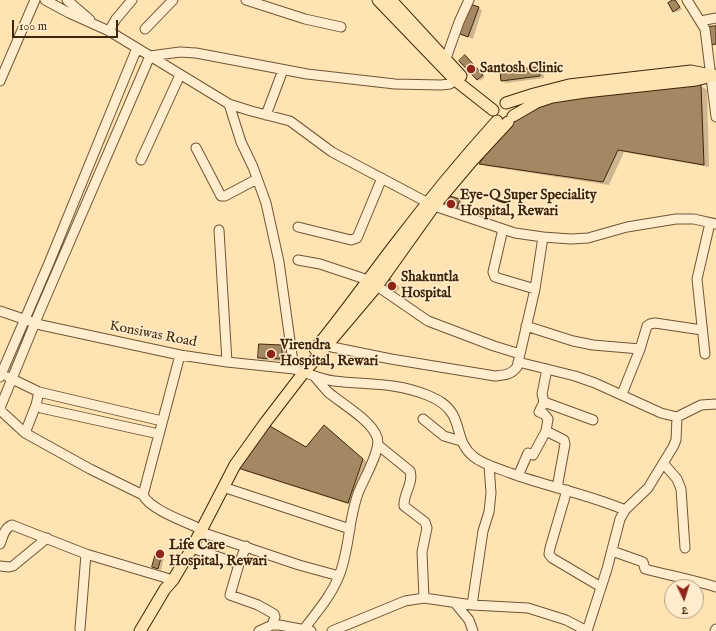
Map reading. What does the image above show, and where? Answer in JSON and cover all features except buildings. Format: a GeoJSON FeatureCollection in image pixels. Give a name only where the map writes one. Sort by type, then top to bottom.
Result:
{"type":"FeatureCollection","features":[{"type":"Feature","properties":{"kind":"main road"},"geometry":{"type":"LineString","coordinates":[[378,0],[457,78],[498,106],[512,108],[511,119],[431,204]]}},
{"type":"Feature","properties":{"kind":"main road"},"geometry":{"type":"LineString","coordinates":[[391,0],[444,64]]}},
{"type":"Feature","properties":{"kind":"main road"},"geometry":{"type":"LineString","coordinates":[[691,71],[714,75],[696,80],[552,97],[537,102],[504,123],[497,121],[493,114],[498,106],[534,94],[569,85],[691,71]]}},
{"type":"Feature","properties":{"kind":"main road"},"geometry":{"type":"LineString","coordinates":[[169,583],[192,548],[224,471],[243,442],[302,372],[327,346],[464,157],[497,121]]}},
{"type":"Feature","properties":{"kind":"main road"},"geometry":{"type":"LineString","coordinates":[[140,631],[236,465],[251,442],[343,314],[372,283]]}},
{"type":"Feature","properties":{"kind":"street"},"geometry":{"type":"LineString","coordinates":[[0,81],[35,0]]}},
{"type":"Feature","properties":{"kind":"street"},"geometry":{"type":"LineString","coordinates":[[45,0],[69,13],[109,31],[229,104],[290,121],[324,147],[431,204],[503,229],[515,233],[571,239],[588,238],[627,227],[676,219],[694,219],[713,223],[697,279],[705,354]]}},
{"type":"Feature","properties":{"kind":"street"},"geometry":{"type":"LineString","coordinates":[[67,0],[97,26]]}},
{"type":"Feature","properties":{"kind":"street"},"geometry":{"type":"LineString","coordinates":[[109,31],[116,19],[131,0]]}},
{"type":"Feature","properties":{"kind":"street"},"geometry":{"type":"LineString","coordinates":[[145,29],[173,0]]}},
{"type":"Feature","properties":{"kind":"street"},"geometry":{"type":"LineString","coordinates":[[246,0],[304,19],[341,27]]}},
{"type":"Feature","properties":{"kind":"street"},"geometry":{"type":"LineString","coordinates":[[444,64],[459,22],[469,0]]}},
{"type":"Feature","properties":{"kind":"street"},"geometry":{"type":"LineString","coordinates":[[687,0],[705,29],[714,75],[716,117]]}},
{"type":"Feature","properties":{"kind":"street"},"geometry":{"type":"LineString","coordinates":[[701,21],[716,18]]}},
{"type":"Feature","properties":{"kind":"street"},"geometry":{"type":"LineString","coordinates":[[137,48],[49,263],[1,375],[39,392],[162,421]]}},
{"type":"Feature","properties":{"kind":"street"},"geometry":{"type":"LineString","coordinates":[[150,56],[180,52],[196,53],[307,74],[395,84],[441,85],[450,84],[457,78]]}},
{"type":"Feature","properties":{"kind":"street"},"geometry":{"type":"LineString","coordinates":[[150,56],[35,323],[0,409],[25,434],[90,469],[143,495],[149,503],[166,513],[199,529],[299,565],[339,576]]}},
{"type":"Feature","properties":{"kind":"street"},"geometry":{"type":"LineString","coordinates":[[266,115],[283,70]]}},
{"type":"Feature","properties":{"kind":"street"},"geometry":{"type":"LineString","coordinates":[[141,160],[180,75]]}},
{"type":"Feature","properties":{"kind":"street"},"geometry":{"type":"LineString","coordinates":[[229,104],[241,142],[266,202],[302,372],[351,409],[369,426],[376,435],[378,445],[356,498],[339,576],[335,586],[307,630],[272,625],[259,631]]}},
{"type":"Feature","properties":{"kind":"street"},"geometry":{"type":"LineString","coordinates":[[111,113],[122,119]]}},
{"type":"Feature","properties":{"kind":"street"},"geometry":{"type":"LineString","coordinates":[[196,148],[221,196],[225,196],[257,179]]}},
{"type":"Feature","properties":{"kind":"street"},"geometry":{"type":"LineString","coordinates":[[298,227],[351,240],[357,238],[382,178]]}},
{"type":"Feature","properties":{"kind":"street"},"geometry":{"type":"LineString","coordinates":[[503,229],[493,272],[494,274],[498,278],[535,289]]}},
{"type":"Feature","properties":{"kind":"street"},"geometry":{"type":"LineString","coordinates":[[220,230],[227,362]]}},
{"type":"Feature","properties":{"kind":"street"},"geometry":{"type":"LineString","coordinates":[[327,346],[392,359],[495,376],[512,372],[516,368],[519,358],[535,289],[543,237]]}},
{"type":"Feature","properties":{"kind":"street"},"geometry":{"type":"LineString","coordinates":[[298,260],[320,264],[372,283],[428,321],[494,346],[547,370],[588,380],[622,394],[661,413],[677,417],[701,405],[716,404]]}},
{"type":"Feature","properties":{"kind":"street","name":"Konsiwas Road"},"geometry":{"type":"LineString","coordinates":[[0,311],[35,323],[180,355],[302,372],[337,381],[401,386],[412,389],[444,404],[455,420],[461,441]]}},
{"type":"Feature","properties":{"kind":"street"},"geometry":{"type":"LineString","coordinates":[[622,394],[640,349],[646,327],[655,323],[702,330]]}},
{"type":"Feature","properties":{"kind":"street"},"geometry":{"type":"LineString","coordinates":[[526,326],[573,341],[593,345],[640,349]]}},
{"type":"Feature","properties":{"kind":"street"},"geometry":{"type":"LineString","coordinates":[[143,495],[180,355]]}},
{"type":"Feature","properties":{"kind":"street"},"geometry":{"type":"LineString","coordinates":[[518,476],[528,453],[533,455],[546,431],[548,419],[544,414],[539,412],[544,402],[542,394],[547,370]]}},
{"type":"Feature","properties":{"kind":"street"},"geometry":{"type":"LineString","coordinates":[[25,434],[36,405],[39,392]]}},
{"type":"Feature","properties":{"kind":"street"},"geometry":{"type":"LineString","coordinates":[[544,402],[593,420]]}},
{"type":"Feature","properties":{"kind":"street"},"geometry":{"type":"LineString","coordinates":[[36,405],[41,408],[159,434]]}},
{"type":"Feature","properties":{"kind":"street"},"geometry":{"type":"LineString","coordinates":[[332,631],[405,601],[424,598],[472,605],[528,608],[566,620],[587,631],[612,551],[620,519],[625,510],[648,488],[664,464],[675,444],[677,417]]}},
{"type":"Feature","properties":{"kind":"street"},"geometry":{"type":"LineString","coordinates":[[423,419],[444,436],[461,441],[473,456],[489,465],[518,476],[599,499],[625,510]]}},
{"type":"Feature","properties":{"kind":"street"},"geometry":{"type":"LineString","coordinates":[[546,431],[564,440],[565,444],[557,488]]}},
{"type":"Feature","properties":{"kind":"street"},"geometry":{"type":"LineString","coordinates":[[378,445],[410,471],[412,477],[404,499],[404,506],[427,525],[422,552],[424,598]]}},
{"type":"Feature","properties":{"kind":"street"},"geometry":{"type":"LineString","coordinates":[[664,464],[677,479],[681,489],[685,548]]}},
{"type":"Feature","properties":{"kind":"street"},"geometry":{"type":"LineString","coordinates":[[472,605],[484,531],[489,512],[491,493],[489,465]]}},
{"type":"Feature","properties":{"kind":"street"},"geometry":{"type":"LineString","coordinates":[[224,487],[350,529]]}},
{"type":"Feature","properties":{"kind":"street"},"geometry":{"type":"LineString","coordinates":[[567,490],[550,548],[550,554],[552,558],[601,587]]}},
{"type":"Feature","properties":{"kind":"street"},"geometry":{"type":"LineString","coordinates":[[0,544],[6,530],[9,526],[12,526],[169,583]]}},
{"type":"Feature","properties":{"kind":"street"},"geometry":{"type":"LineString","coordinates":[[0,566],[13,566],[47,538]]}},
{"type":"Feature","properties":{"kind":"street"},"geometry":{"type":"LineString","coordinates":[[246,546],[230,595],[258,605],[274,614],[275,617],[272,625]]}},
{"type":"Feature","properties":{"kind":"street"},"geometry":{"type":"LineString","coordinates":[[192,548],[239,564]]}},
{"type":"Feature","properties":{"kind":"street"},"geometry":{"type":"LineString","coordinates":[[612,551],[643,562],[645,569],[675,577],[694,580],[716,587]]}},
{"type":"Feature","properties":{"kind":"street"},"geometry":{"type":"LineString","coordinates":[[80,629],[86,554]]}},
{"type":"Feature","properties":{"kind":"street"},"geometry":{"type":"LineString","coordinates":[[455,603],[469,620],[473,631]]}},
{"type":"Feature","properties":{"kind":"place","name":"Santosh Clinic"},"geometry":{"type":"Point","coordinates":[471,69]}},
{"type":"Feature","properties":{"kind":"place","name":"Eye-Q Super Speciality Hospital, Rewari"},"geometry":{"type":"Point","coordinates":[451,204]}},
{"type":"Feature","properties":{"kind":"place","name":"Shakuntla Hospital"},"geometry":{"type":"Point","coordinates":[392,286]}},
{"type":"Feature","properties":{"kind":"place","name":"Virendra Hospital, Rewari"},"geometry":{"type":"Point","coordinates":[271,354]}},
{"type":"Feature","properties":{"kind":"place","name":"Life Care Hospital, Rewari"},"geometry":{"type":"Point","coordinates":[160,554]}}]}
